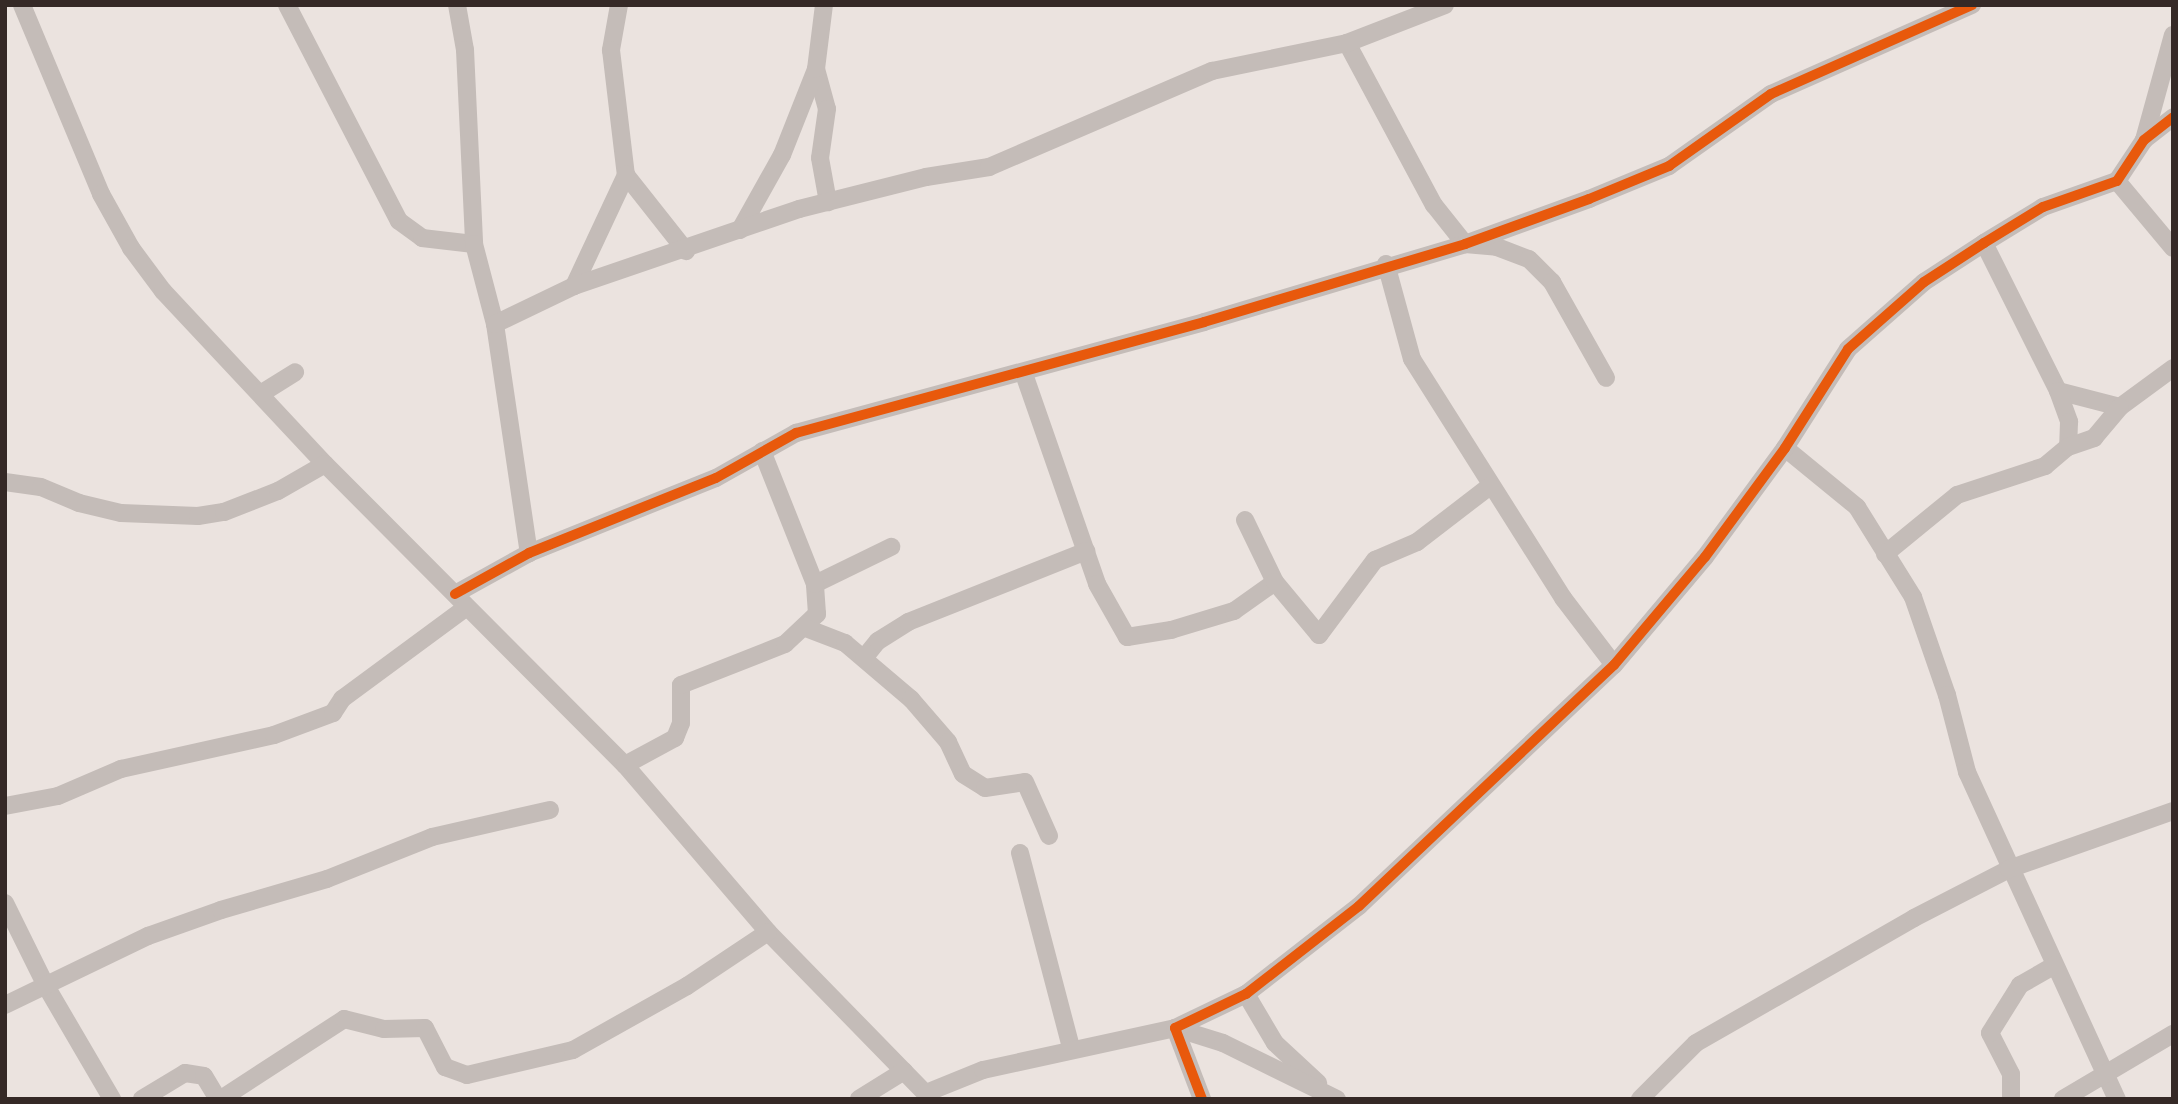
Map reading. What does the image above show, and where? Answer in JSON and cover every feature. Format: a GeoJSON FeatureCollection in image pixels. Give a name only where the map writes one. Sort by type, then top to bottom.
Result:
{"type":"FeatureCollection","features":[{"type":"Feature","properties":{"kind":"street"},"geometry":{"type":"LineString","coordinates":[[22,5],[101,194],[131,248],[163,291],[262,393],[325,464],[625,765],[768,932],[929,1096],[984,1070],[1072,1048],[1175,1028],[1246,994],[1359,906],[1614,665],[1705,557],[1785,448],[1848,349],[1924,282],[1984,243],[2043,207],[2117,181],[2144,140],[2173,35]]}},
{"type":"Feature","properties":{"kind":"street"},"geometry":{"type":"LineString","coordinates":[[287,5],[400,221],[422,238],[474,244]]}},
{"type":"Feature","properties":{"kind":"street"},"geometry":{"type":"LineString","coordinates":[[457,5],[465,50],[474,244],[495,324],[529,553]]}},
{"type":"Feature","properties":{"kind":"street"},"geometry":{"type":"LineString","coordinates":[[619,5],[611,50],[626,174],[687,251]]}},
{"type":"Feature","properties":{"kind":"street"},"geometry":{"type":"LineString","coordinates":[[740,230],[782,155],[816,69],[824,5]]}},
{"type":"Feature","properties":{"kind":"street"},"geometry":{"type":"LineString","coordinates":[[495,324],[574,286],[687,251],[740,230],[828,202],[989,167],[1212,71],[1348,43],[1445,5]]}},
{"type":"Feature","properties":{"kind":"street"},"geometry":{"type":"LineString","coordinates":[[5,806],[58,796],[121,769],[274,735],[333,713],[342,699],[461,601],[529,553],[716,478],[796,433],[1024,374],[1386,264],[1465,244],[1669,166],[1771,93],[1962,7]]}},
{"type":"Feature","properties":{"kind":"street"},"geometry":{"type":"LineString","coordinates":[[1348,43],[1434,205],[1465,244],[1497,247],[1529,258],[1552,282],[1606,378]]}},
{"type":"Feature","properties":{"kind":"street"},"geometry":{"type":"LineString","coordinates":[[816,69],[827,109],[820,158],[828,202]]}},
{"type":"Feature","properties":{"kind":"street"},"geometry":{"type":"LineString","coordinates":[[2144,140],[2173,117]]}},
{"type":"Feature","properties":{"kind":"street"},"geometry":{"type":"LineString","coordinates":[[574,286],[626,174]]}},
{"type":"Feature","properties":{"kind":"street"},"geometry":{"type":"LineString","coordinates":[[2117,181],[2173,248]]}},
{"type":"Feature","properties":{"kind":"street"},"geometry":{"type":"LineString","coordinates":[[1984,243],[2058,391],[2070,422],[2068,447]]}},
{"type":"Feature","properties":{"kind":"street"},"geometry":{"type":"LineString","coordinates":[[1386,264],[1412,359],[1563,598],[1614,665]]}},
{"type":"Feature","properties":{"kind":"street"},"geometry":{"type":"LineString","coordinates":[[1885,554],[1956,495],[2045,466],[2068,447],[2094,438],[2120,407],[2173,368]]}},
{"type":"Feature","properties":{"kind":"street"},"geometry":{"type":"LineString","coordinates":[[262,393],[295,372]]}},
{"type":"Feature","properties":{"kind":"street"},"geometry":{"type":"LineString","coordinates":[[1024,374],[1097,584],[1127,637],[1171,630],[1234,611],[1275,582]]}},
{"type":"Feature","properties":{"kind":"street"},"geometry":{"type":"LineString","coordinates":[[2058,391],[2120,407]]}},
{"type":"Feature","properties":{"kind":"street"},"geometry":{"type":"LineString","coordinates":[[1785,448],[1857,507],[1913,597],[1947,695],[1968,772],[2103,1077],[2117,1099]]}},
{"type":"Feature","properties":{"kind":"street"},"geometry":{"type":"LineString","coordinates":[[625,765],[676,737],[681,723],[681,685],[785,644],[806,628],[819,605],[814,584],[762,452]]}},
{"type":"Feature","properties":{"kind":"street"},"geometry":{"type":"LineString","coordinates":[[5,482],[41,487],[121,513],[198,516],[224,512],[278,491],[325,464]]}},
{"type":"Feature","properties":{"kind":"street"},"geometry":{"type":"LineString","coordinates":[[1245,520],[1275,582],[1320,635],[1375,560],[1418,542],[1490,486]]}},
{"type":"Feature","properties":{"kind":"street"},"geometry":{"type":"LineString","coordinates":[[814,584],[891,547]]}},
{"type":"Feature","properties":{"kind":"street"},"geometry":{"type":"LineString","coordinates":[[864,658],[878,640],[908,622],[1086,551]]}},
{"type":"Feature","properties":{"kind":"street"},"geometry":{"type":"LineString","coordinates":[[806,628],[845,643],[911,699],[948,742],[963,774],[985,788],[1025,782],[1049,836]]}},
{"type":"Feature","properties":{"kind":"street"},"geometry":{"type":"LineString","coordinates":[[5,1004],[148,936],[220,909],[327,879],[432,838],[550,810]]}},
{"type":"Feature","properties":{"kind":"street"},"geometry":{"type":"LineString","coordinates":[[1640,1099],[1696,1043],[2009,869],[2173,811]]}},
{"type":"Feature","properties":{"kind":"street"},"geometry":{"type":"LineString","coordinates":[[1020,853],[1072,1048]]}},
{"type":"Feature","properties":{"kind":"street"},"geometry":{"type":"LineString","coordinates":[[5,903],[46,986],[112,1099]]}},
{"type":"Feature","properties":{"kind":"street"},"geometry":{"type":"LineString","coordinates":[[142,1099],[185,1073],[204,1076],[220,1099],[344,1019],[384,1029],[425,1028],[445,1067],[467,1075],[573,1050],[706,975],[768,932]]}},
{"type":"Feature","properties":{"kind":"street"},"geometry":{"type":"LineString","coordinates":[[2011,1099],[2011,1074],[1990,1033],[2020,985],[2055,965]]}},
{"type":"Feature","properties":{"kind":"street"},"geometry":{"type":"LineString","coordinates":[[1246,994],[1275,1042],[1335,1098]]}},
{"type":"Feature","properties":{"kind":"street"},"geometry":{"type":"LineString","coordinates":[[1175,1028],[1223,1043],[1335,1098]]}},
{"type":"Feature","properties":{"kind":"street"},"geometry":{"type":"LineString","coordinates":[[1175,1028],[1202,1099]]}},
{"type":"Feature","properties":{"kind":"street"},"geometry":{"type":"LineString","coordinates":[[2063,1099],[2173,1034]]}},
{"type":"Feature","properties":{"kind":"street"},"geometry":{"type":"LineString","coordinates":[[859,1099],[904,1071]]}},
{"type":"Feature","properties":{"kind":"cycle path"},"geometry":{"type":"LineString","coordinates":[[455,594],[529,553],[716,478],[796,433],[1204,322],[1465,244],[1589,199],[1669,166],[1771,94],[1972,5]]}},
{"type":"Feature","properties":{"kind":"cycle path"},"geometry":{"type":"LineString","coordinates":[[1202,1099],[1175,1028],[1246,994],[1359,906],[1614,665],[1705,557],[1785,448],[1848,349],[1924,282],[1984,243],[2043,207],[2117,181],[2144,140],[2173,117]]}}]}
